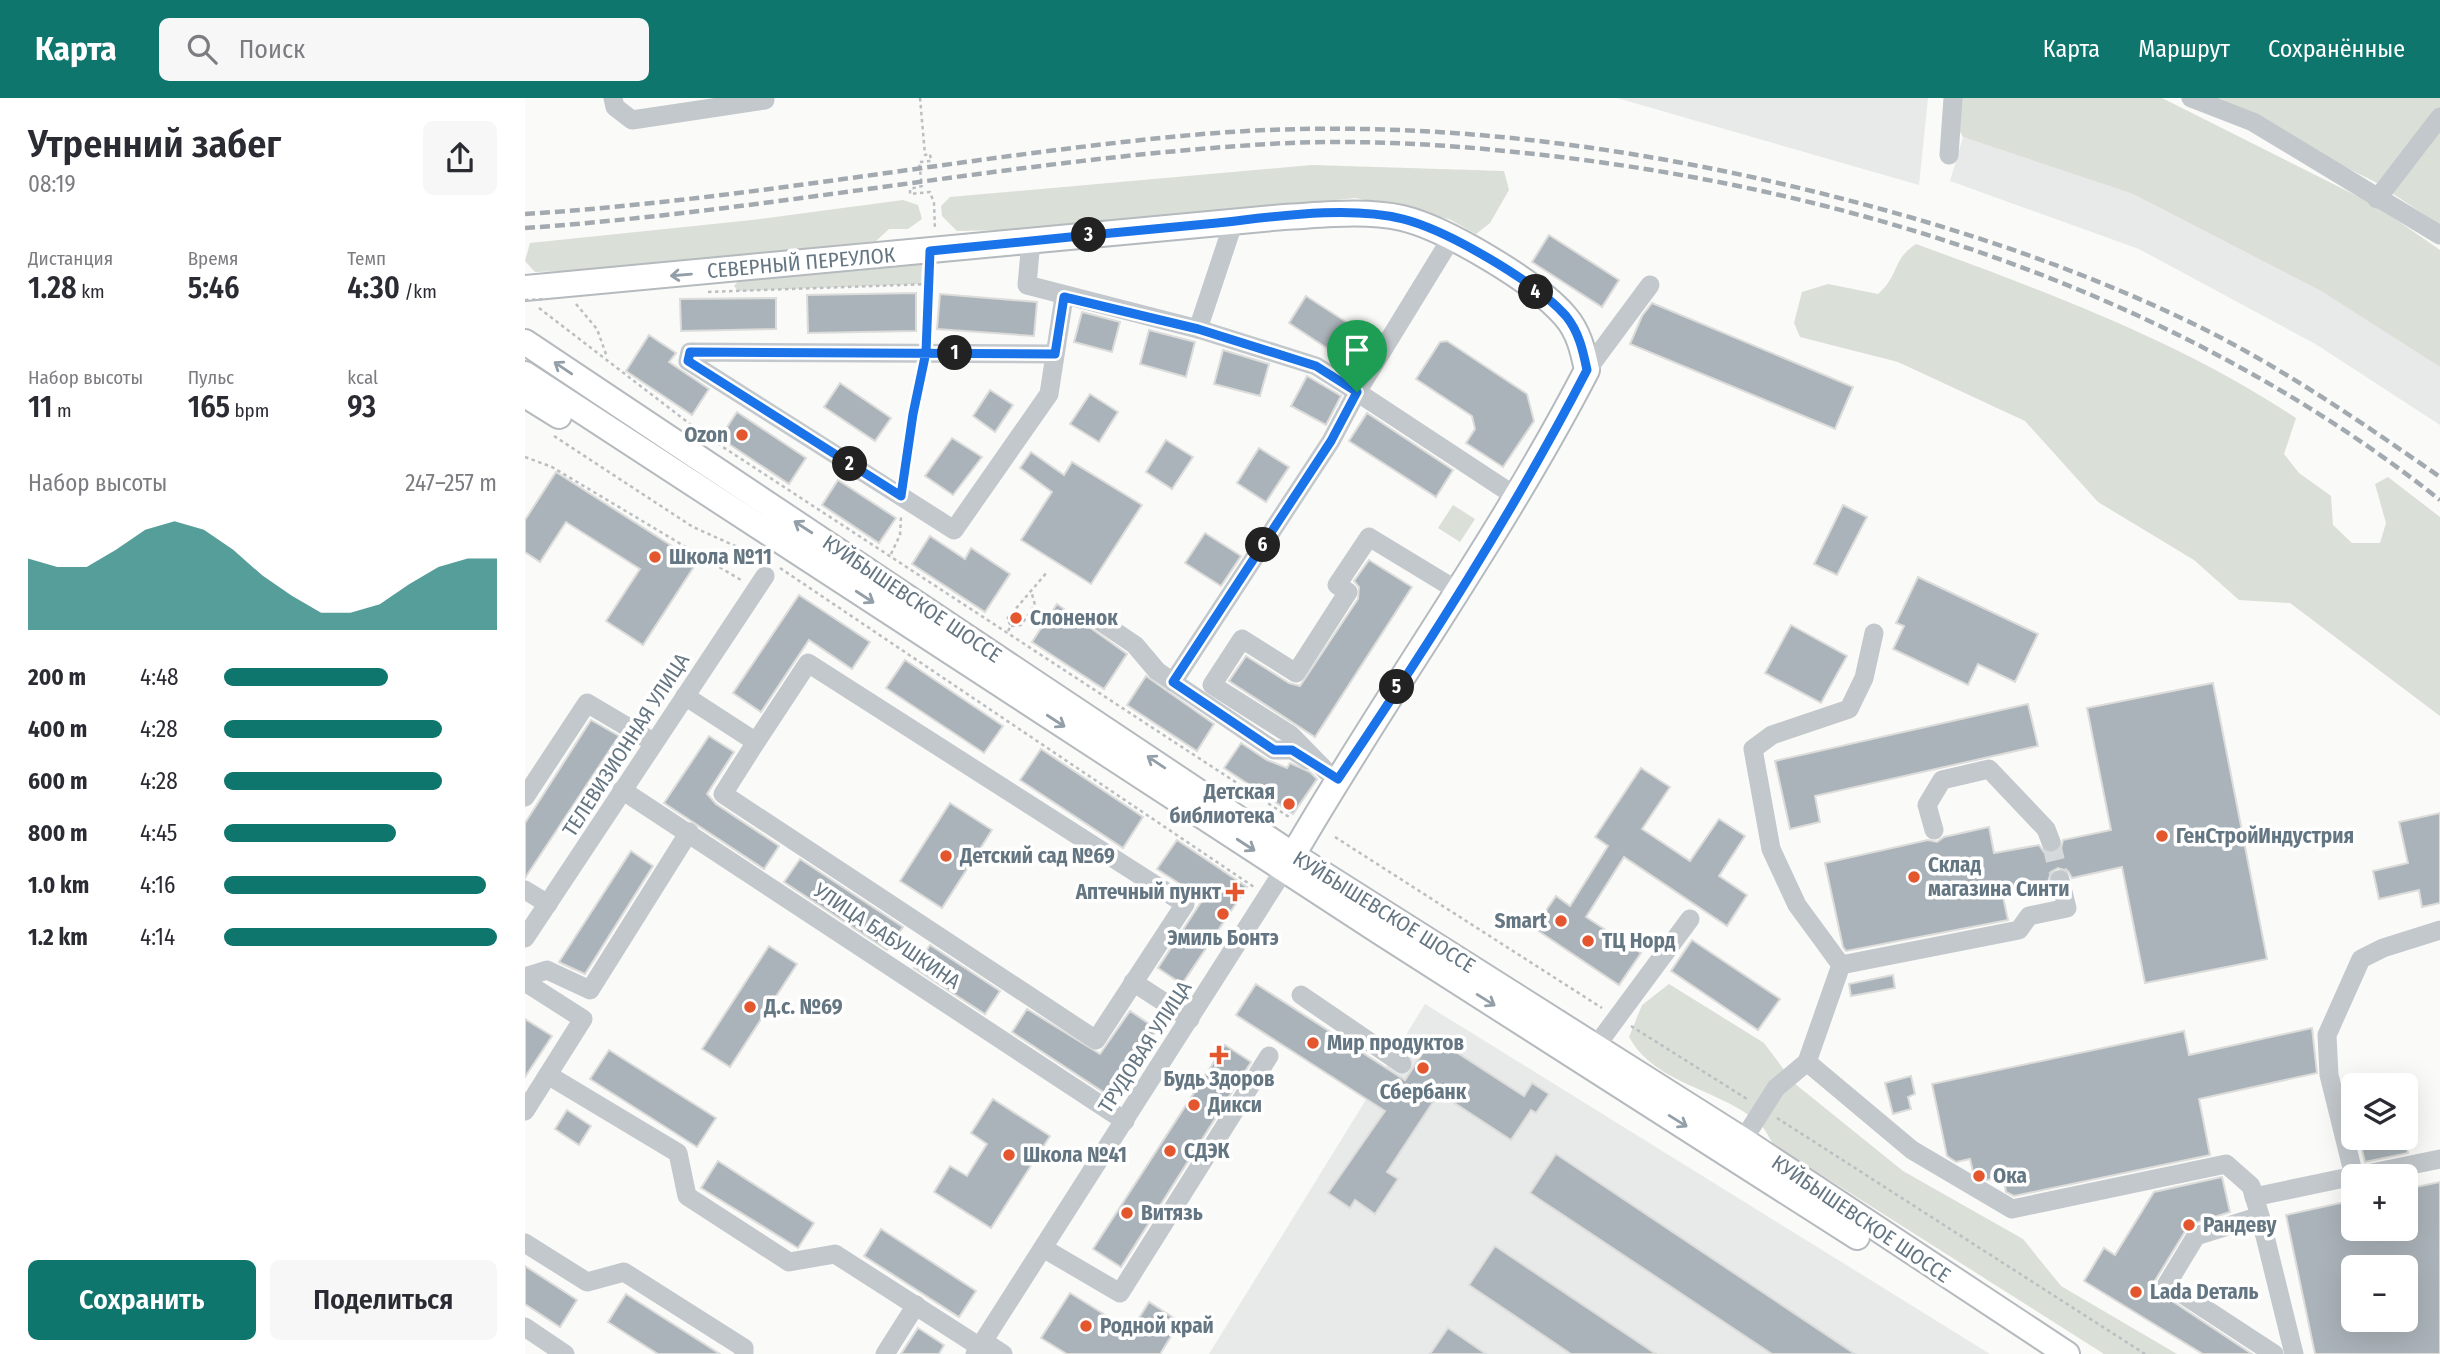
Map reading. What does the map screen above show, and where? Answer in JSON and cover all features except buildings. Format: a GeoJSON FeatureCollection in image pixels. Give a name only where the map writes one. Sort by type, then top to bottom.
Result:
{"type":"FeatureCollection","features":[{"type":"Feature","properties":{"kind":"main road","name":"СЕВЕРНЫЙ ПЕРЕУЛОК"},"geometry":{"type":"LineString","coordinates":[[536,295],[1031,241],[1234,221],[1356,214],[1402,218],[1452,237],[1547,300],[1566,317],[1580,342],[1587,370]]}},
{"type":"Feature","properties":{"kind":"main road","name":"КУЙБЫШЕВСКОЕ ШОССЕ"},"geometry":{"type":"LineString","coordinates":[[525,342],[1289,862],[2036,1354]]}},
{"type":"Feature","properties":{"kind":"main road"},"geometry":{"type":"LineString","coordinates":[[1289,862],[1333,776],[1458,591],[1558,427],[1587,370]]}},
{"type":"Feature","properties":{"kind":"main road","name":"КУЙБЫШЕВСКОЕ ШОССЕ"},"geometry":{"type":"LineString","coordinates":[[525,374],[766,533],[1289,862],[1596,1046],[2067,1354]]}},
{"type":"Feature","properties":{"kind":"main road","name":"КУЙБЫШЕВСКОЕ ШОССЕ"},"geometry":{"type":"LineString","coordinates":[[525,395],[766,533]]}},
{"type":"Feature","properties":{"kind":"street"},"geometry":{"type":"LineString","coordinates":[[613,98],[615,107],[632,120],[765,100]]}},
{"type":"Feature","properties":{"kind":"street"},"geometry":{"type":"LineString","coordinates":[[1949,155],[1953,98]]}},
{"type":"Feature","properties":{"kind":"street"},"geometry":{"type":"LineString","coordinates":[[2191,98],[2253,122],[2440,235]]}},
{"type":"Feature","properties":{"kind":"street"},"geometry":{"type":"LineString","coordinates":[[2377,199],[2440,117]]}},
{"type":"Feature","properties":{"kind":"street"},"geometry":{"type":"LineString","coordinates":[[1198,329],[1234,221]]}},
{"type":"Feature","properties":{"kind":"street"},"geometry":{"type":"LineString","coordinates":[[1173,682],[1331,441],[1357,392],[1452,237]]}},
{"type":"Feature","properties":{"kind":"street"},"geometry":{"type":"LineString","coordinates":[[1031,241],[1027,285],[1064,297],[1198,329],[1316,366],[1515,496]]}},
{"type":"Feature","properties":{"kind":"street"},"geometry":{"type":"LineString","coordinates":[[1587,370],[1650,285]]}},
{"type":"Feature","properties":{"kind":"street"},"geometry":{"type":"LineString","coordinates":[[1055,354],[690,352],[688,361],[960,534],[1049,394],[1064,297]]}},
{"type":"Feature","properties":{"kind":"street"},"geometry":{"type":"LineString","coordinates":[[1333,776],[1291,735],[1212,685],[1242,639],[1297,673],[1348,592],[1337,585],[1369,537],[1458,591]]}},
{"type":"Feature","properties":{"kind":"street","name":"ТЕЛЕВИЗИОННАЯ УЛИЦА"},"geometry":{"type":"LineString","coordinates":[[525,938],[762,582]]}},
{"type":"Feature","properties":{"kind":"street"},"geometry":{"type":"LineString","coordinates":[[1101,622],[1135,645],[1157,671],[1274,750],[1292,750],[1333,776]]}},
{"type":"Feature","properties":{"kind":"street"},"geometry":{"type":"LineString","coordinates":[[1841,965],[1797,905],[1771,849],[1753,749],[1772,735],[1849,709],[1864,678],[1874,633]]}},
{"type":"Feature","properties":{"kind":"street"},"geometry":{"type":"LineString","coordinates":[[808,663],[1185,904],[1097,1040],[723,794],[756,742],[808,663]]}},
{"type":"Feature","properties":{"kind":"street"},"geometry":{"type":"LineString","coordinates":[[685,696],[756,742]]}},
{"type":"Feature","properties":{"kind":"street"},"geometry":{"type":"LineString","coordinates":[[525,797],[587,703],[653,742]]}},
{"type":"Feature","properties":{"kind":"street"},"geometry":{"type":"LineString","coordinates":[[1934,830],[1927,805],[1942,780],[1989,769],[2046,829],[2051,842]]}},
{"type":"Feature","properties":{"kind":"street","name":"УЛИЦА БАБУШКИНА"},"geometry":{"type":"LineString","coordinates":[[622,790],[1125,1121]]}},
{"type":"Feature","properties":{"kind":"street"},"geometry":{"type":"LineString","coordinates":[[525,980],[547,970],[590,990],[689,832]]}},
{"type":"Feature","properties":{"kind":"street","name":"ТРУДОВАЯ УЛИЦА"},"geometry":{"type":"LineString","coordinates":[[979,1347],[1289,862]]}},
{"type":"Feature","properties":{"kind":"street"},"geometry":{"type":"LineString","coordinates":[[1841,965],[2019,930],[2029,916],[2067,908],[2060,880]]}},
{"type":"Feature","properties":{"kind":"street"},"geometry":{"type":"LineString","coordinates":[[525,890],[548,904]]}},
{"type":"Feature","properties":{"kind":"street"},"geometry":{"type":"LineString","coordinates":[[1596,1046],[1690,919]]}},
{"type":"Feature","properties":{"kind":"street"},"geometry":{"type":"LineString","coordinates":[[2352,1164],[2329,1075],[2327,1035],[2361,959],[2383,948],[2440,930]]}},
{"type":"Feature","properties":{"kind":"street"},"geometry":{"type":"LineString","coordinates":[[1743,1140],[1776,1088],[1807,1062],[1841,965]]}},
{"type":"Feature","properties":{"kind":"street"},"geometry":{"type":"LineString","coordinates":[[525,980],[583,1018],[525,1111]]}},
{"type":"Feature","properties":{"kind":"street"},"geometry":{"type":"LineString","coordinates":[[1133,982],[1190,1020]]}},
{"type":"Feature","properties":{"kind":"street"},"geometry":{"type":"LineString","coordinates":[[1301,995],[1402,1064]]}},
{"type":"Feature","properties":{"kind":"street"},"geometry":{"type":"LineString","coordinates":[[1043,1248],[1121,1293],[1269,1056]]}},
{"type":"Feature","properties":{"kind":"street"},"geometry":{"type":"LineString","coordinates":[[1807,1062],[1912,1150],[2012,1209],[2226,1164],[2251,1186],[2294,1354]]}},
{"type":"Feature","properties":{"kind":"street"},"geometry":{"type":"LineString","coordinates":[[548,1075],[678,1153],[687,1196],[789,1262],[835,1254],[979,1347],[1003,1354]]}},
{"type":"Feature","properties":{"kind":"street"},"geometry":{"type":"LineString","coordinates":[[2415,1164],[2440,1159]]}},
{"type":"Feature","properties":{"kind":"street"},"geometry":{"type":"LineString","coordinates":[[2254,1197],[2341,1179]]}},
{"type":"Feature","properties":{"kind":"street"},"geometry":{"type":"LineString","coordinates":[[2260,1216],[2196,1236],[2167,1284],[2274,1354]]}},
{"type":"Feature","properties":{"kind":"street"},"geometry":{"type":"LineString","coordinates":[[525,1243],[587,1282],[624,1272],[744,1348],[744,1354]]}},
{"type":"Feature","properties":{"kind":"street"},"geometry":{"type":"LineString","coordinates":[[885,1354],[916,1306]]}},
{"type":"Feature","properties":{"kind":"street"},"geometry":{"type":"LineString","coordinates":[[525,1327],[565,1354]]}},
{"type":"Feature","properties":{"kind":"path"},"geometry":{"type":"LineString","coordinates":[[891,554],[900,535],[901,496],[913,414],[926,352],[930,251],[936,227],[930,192],[911,194],[910,190],[922,186],[919,162],[931,161],[930,154],[925,155],[920,98]]}},
{"type":"Feature","properties":{"kind":"path"},"geometry":{"type":"LineString","coordinates":[[696,293],[929,284]]}},
{"type":"Feature","properties":{"kind":"path"},"geometry":{"type":"LineString","coordinates":[[536,295],[607,357],[703,434],[891,554],[1289,817]]}},
{"type":"Feature","properties":{"kind":"path"},"geometry":{"type":"LineString","coordinates":[[571,298],[597,329],[607,357]]}},
{"type":"Feature","properties":{"kind":"path"},"geometry":{"type":"LineString","coordinates":[[547,432],[693,527],[772,563],[1258,890]]}},
{"type":"Feature","properties":{"kind":"path"},"geometry":{"type":"LineString","coordinates":[[525,457],[552,467],[727,575],[762,582]]}},
{"type":"Feature","properties":{"kind":"path"},"geometry":{"type":"LineString","coordinates":[[1011,626],[1007,619],[1023,597],[1032,593],[1048,571]]}},
{"type":"Feature","properties":{"kind":"path"},"geometry":{"type":"LineString","coordinates":[[1011,626],[1021,625],[1035,605],[1032,593]]}},
{"type":"Feature","properties":{"kind":"path"},"geometry":{"type":"LineString","coordinates":[[1008,631],[1011,626]]}},
{"type":"Feature","properties":{"kind":"path"},"geometry":{"type":"LineString","coordinates":[[1335,837],[2145,1354]]}},
{"type":"Feature","properties":{"kind":"shaded area"},"geometry":{"type":"Polygon","coordinates":[[[1617,98],[1928,98],[1919,185],[1617,98]]]}},
{"type":"Feature","properties":{"kind":"shaded area"},"geometry":{"type":"Polygon","coordinates":[[[1960,98],[2162,98],[2375,205],[2440,250],[2440,367],[2321,291],[2133,194],[1963,137],[1958,128],[1960,98]]]}},
{"type":"Feature","properties":{"kind":"shaded area"},"geometry":{"type":"Polygon","coordinates":[[[2209,98],[2440,98],[2440,225],[2375,182],[2209,98]]]}},
{"type":"Feature","properties":{"kind":"shaded area"},"geometry":{"type":"Polygon","coordinates":[[[1963,137],[2133,194],[2321,291],[2440,367],[2440,425],[2317,345],[2139,249],[1950,181],[1963,137]]]}},
{"type":"Feature","properties":{"kind":"shaded area"},"geometry":{"type":"Polygon","coordinates":[[[1312,165],[1504,171],[1509,190],[1490,223],[1476,234],[1449,219],[1356,198],[1009,230],[957,231],[942,216],[941,206],[950,197],[1312,165]]]}},
{"type":"Feature","properties":{"kind":"shaded area"},"geometry":{"type":"Polygon","coordinates":[[[903,200],[918,205],[922,219],[908,229],[889,229],[876,241],[647,268],[535,272],[525,261],[530,243],[752,220],[903,200]]]}},
{"type":"Feature","properties":{"kind":"shaded area"},"geometry":{"type":"Polygon","coordinates":[[[1916,244],[2112,320],[2206,365],[2296,418],[2284,454],[2299,473],[2331,496],[2333,525],[2352,543],[2380,543],[2386,523],[2375,484],[2388,477],[2440,517],[2440,716],[2290,603],[2239,600],[2194,560],[2098,502],[2025,421],[1898,362],[1800,337],[1794,323],[1802,292],[1828,284],[1878,294],[1890,280],[1903,255],[1916,244]]]}},
{"type":"Feature","properties":{"kind":"shaded area"},"geometry":{"type":"Polygon","coordinates":[[[922,263],[921,284],[738,291],[734,286],[739,280],[922,263]]]}},
{"type":"Feature","properties":{"kind":"shaded area"},"geometry":{"type":"Polygon","coordinates":[[[1453,505],[1475,519],[1460,542],[1438,528],[1453,505]]]}},
{"type":"Feature","properties":{"kind":"shaded area"},"geometry":{"type":"Polygon","coordinates":[[[1669,984],[1764,1043],[1794,1083],[1903,1171],[2023,1239],[2061,1286],[2177,1354],[2104,1354],[1773,1144],[1760,1124],[1742,1111],[1655,1066],[1629,1037],[1642,1005],[1669,984]]]}},
{"type":"Feature","properties":{"kind":"shaded area"},"geometry":{"type":"Polygon","coordinates":[[[1425,1004],[1990,1354],[1209,1354],[1425,1004]]]}},
{"type":"Feature","properties":{"kind":"tunnel"},"geometry":{"type":"LineString","coordinates":[[2051,842],[2060,880]]}},
{"type":"Feature","properties":{"kind":"railway"},"geometry":{"type":"LineString","coordinates":[[525,214],[690,199],[1099,145],[1261,130],[1421,131],[1581,146],[1738,174],[1816,192],[1915,219],[2061,267],[2156,306],[2233,344],[2324,398],[2440,477]]}},
{"type":"Feature","properties":{"kind":"railway"},"geometry":{"type":"LineString","coordinates":[[525,228],[707,210],[1071,162],[1289,143],[1362,142],[1471,148],[1663,172],[1782,196],[1900,227],[2016,265],[2129,312],[2238,366],[2342,429],[2440,500]]}},
{"type":"Feature","properties":{"kind":"place","name":"Ozon"},"geometry":{"type":"Point","coordinates":[742,435]}},
{"type":"Feature","properties":{"kind":"place","name":"Школа №11"},"geometry":{"type":"Point","coordinates":[655,557]}},
{"type":"Feature","properties":{"kind":"place","name":"Слоненок"},"geometry":{"type":"Point","coordinates":[1016,618]}},
{"type":"Feature","properties":{"kind":"place","name":"Детская библиотека"},"geometry":{"type":"Point","coordinates":[1289,804]}},
{"type":"Feature","properties":{"kind":"place","name":"ГенСтройИндустрия"},"geometry":{"type":"Point","coordinates":[2162,836]}},
{"type":"Feature","properties":{"kind":"place","name":"Детский сад №69"},"geometry":{"type":"Point","coordinates":[946,856]}},
{"type":"Feature","properties":{"kind":"place","name":"Склад магазина Синти"},"geometry":{"type":"Point","coordinates":[1914,877]}},
{"type":"Feature","properties":{"kind":"place","name":"Аптечный пункт"},"geometry":{"type":"Point","coordinates":[1235,892]}},
{"type":"Feature","properties":{"kind":"place","name":"Эмиль Бонтэ"},"geometry":{"type":"Point","coordinates":[1223,914]}},
{"type":"Feature","properties":{"kind":"place","name":"Smart"},"geometry":{"type":"Point","coordinates":[1561,921]}},
{"type":"Feature","properties":{"kind":"place","name":"ТЦ Норд"},"geometry":{"type":"Point","coordinates":[1588,941]}},
{"type":"Feature","properties":{"kind":"place","name":"Д.с. №69"},"geometry":{"type":"Point","coordinates":[750,1007]}},
{"type":"Feature","properties":{"kind":"place","name":"Мир продуктов"},"geometry":{"type":"Point","coordinates":[1313,1043]}},
{"type":"Feature","properties":{"kind":"place","name":"Будь Здоров"},"geometry":{"type":"Point","coordinates":[1219,1055]}},
{"type":"Feature","properties":{"kind":"place","name":"Сбербанк"},"geometry":{"type":"Point","coordinates":[1423,1068]}},
{"type":"Feature","properties":{"kind":"place","name":"Дикси"},"geometry":{"type":"Point","coordinates":[1194,1105]}},
{"type":"Feature","properties":{"kind":"place","name":"СДЭК"},"geometry":{"type":"Point","coordinates":[1170,1151]}},
{"type":"Feature","properties":{"kind":"place","name":"Школа №41"},"geometry":{"type":"Point","coordinates":[1009,1155]}},
{"type":"Feature","properties":{"kind":"place","name":"Ока"},"geometry":{"type":"Point","coordinates":[1979,1176]}},
{"type":"Feature","properties":{"kind":"place","name":"Витязь"},"geometry":{"type":"Point","coordinates":[1127,1213]}},
{"type":"Feature","properties":{"kind":"place","name":"Рандеву"},"geometry":{"type":"Point","coordinates":[2189,1225]}},
{"type":"Feature","properties":{"kind":"place","name":"Lada Dеталь"},"geometry":{"type":"Point","coordinates":[2136,1292]}},
{"type":"Feature","properties":{"kind":"place","name":"Родной край"},"geometry":{"type":"Point","coordinates":[1086,1326]}},
{"type":"Feature","properties":{"kind":"route"},"geometry":{"type":"LineString","coordinates":[[1357,392],[1316,366],[1198,329],[1064,297],[1055,354],[926,352],[690,352],[688,361],[901,496],[913,414],[926,352],[930,251],[1284,217],[1356,214],[1402,218],[1452,237],[1480,253],[1547,300],[1566,317],[1580,342],[1587,370],[1558,427],[1458,591],[1338,779],[1292,750],[1274,750],[1173,682],[1331,441],[1357,392]]}}]}
